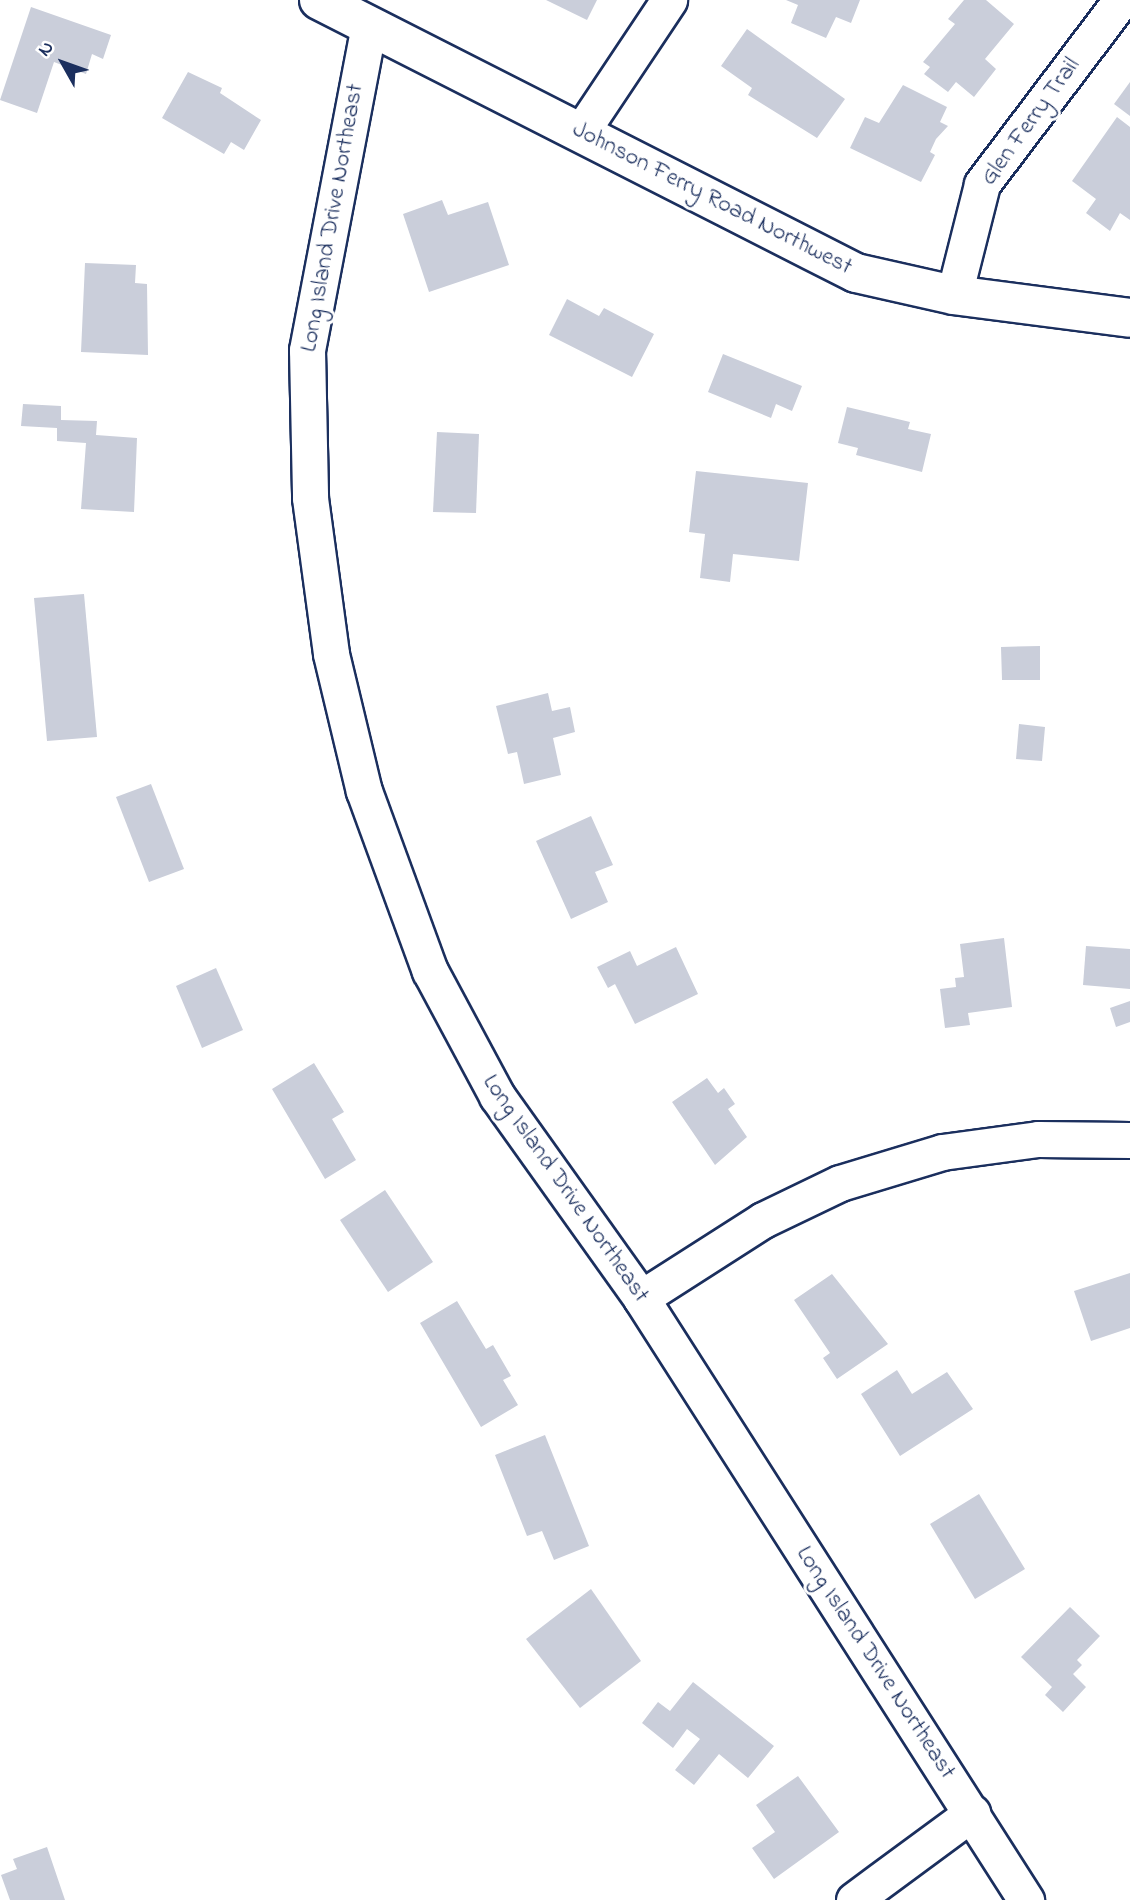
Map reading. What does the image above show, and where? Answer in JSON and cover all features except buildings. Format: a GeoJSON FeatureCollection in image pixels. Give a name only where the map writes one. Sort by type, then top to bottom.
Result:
{"type":"FeatureCollection","features":[{"type":"Feature","properties":{"kind":"street","name":"Johnson Ferry Road Northwest"},"geometry":{"type":"LineString","coordinates":[[319,0],[856,273],[954,295],[1130,318]]}},
{"type":"Feature","properties":{"kind":"street"},"geometry":{"type":"LineString","coordinates":[[581,132],[669,0]]}},
{"type":"Feature","properties":{"kind":"street","name":"Glen Ferry Trail"},"geometry":{"type":"LineString","coordinates":[[954,295],[982,184],[1121,0]]}},
{"type":"Feature","properties":{"kind":"street","name":"Long Island Drive Northeast"},"geometry":{"type":"LineString","coordinates":[[369,25],[307,350],[310,498],[331,654],[364,791],[430,971],[497,1096],[641,1298],[1026,1900]]}},
{"type":"Feature","properties":{"kind":"street"},"geometry":{"type":"LineString","coordinates":[[641,1298],[763,1220],[840,1183],[942,1152],[1038,1139],[1130,1140]]}},
{"type":"Feature","properties":{"kind":"street"},"geometry":{"type":"LineString","coordinates":[[854,1900],[972,1813]]}}]}
